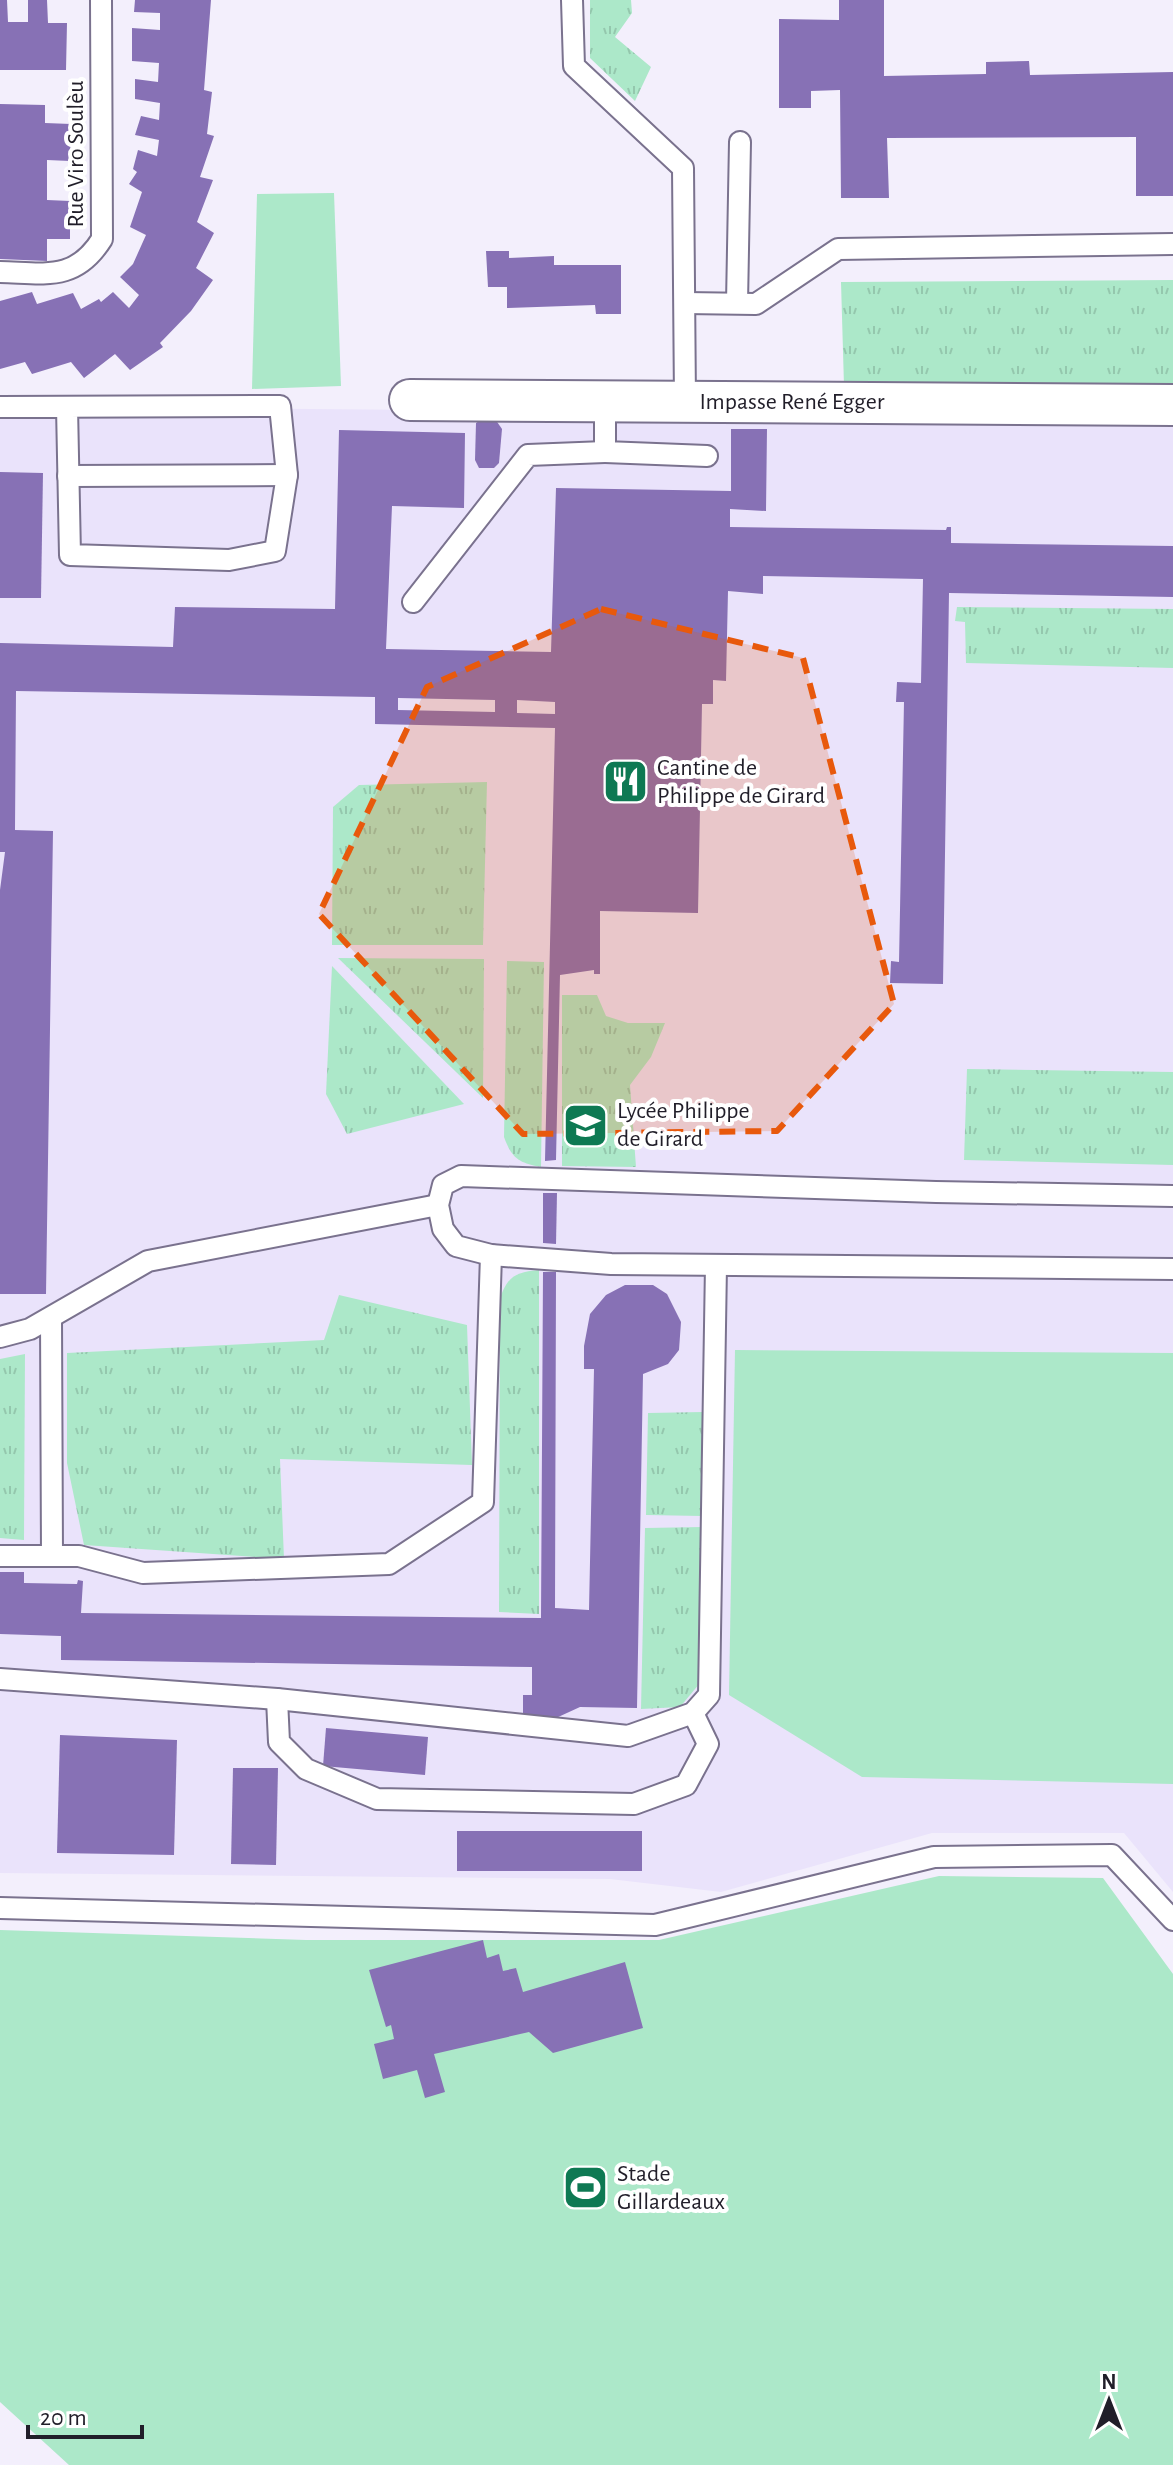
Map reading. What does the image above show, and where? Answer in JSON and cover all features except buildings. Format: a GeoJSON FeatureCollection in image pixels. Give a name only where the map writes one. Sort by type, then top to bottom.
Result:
{"type":"FeatureCollection","features":[{"type":"Feature","properties":{"kind":"street","name":"Impasse René Egger"},"geometry":{"type":"LineString","coordinates":[[410,400],[1173,405]]}},
{"type":"Feature","properties":{"kind":"lane","name":"Rue Viro Soulèu"},"geometry":{"type":"LineString","coordinates":[[0,272],[63,273],[89,260],[102,239],[101,0]]}},
{"type":"Feature","properties":{"kind":"lane"},"geometry":{"type":"LineString","coordinates":[[572,0],[574,66],[683,168],[685,401]]}},
{"type":"Feature","properties":{"kind":"lane"},"geometry":{"type":"LineString","coordinates":[[737,303],[740,142]]}},
{"type":"Feature","properties":{"kind":"lane"},"geometry":{"type":"LineString","coordinates":[[685,303],[756,304],[838,249],[1173,244]]}},
{"type":"Feature","properties":{"kind":"lane"},"geometry":{"type":"LineString","coordinates":[[605,401],[605,452]]}},
{"type":"Feature","properties":{"kind":"lane"},"geometry":{"type":"LineString","coordinates":[[0,407],[280,406],[287,475],[275,551],[229,560],[70,555],[67,407]]}},
{"type":"Feature","properties":{"kind":"lane"},"geometry":{"type":"LineString","coordinates":[[413,602],[528,455],[605,452],[707,456]]}},
{"type":"Feature","properties":{"kind":"lane"},"geometry":{"type":"LineString","coordinates":[[68,476],[287,475]]}},
{"type":"Feature","properties":{"kind":"lane"},"geometry":{"type":"LineString","coordinates":[[1173,1196],[920,1192],[461,1176],[443,1185],[438,1205],[443,1229],[456,1246],[491,1255],[611,1264],[1173,1269]]}},
{"type":"Feature","properties":{"kind":"lane"},"geometry":{"type":"LineString","coordinates":[[0,1337],[30,1329],[148,1261],[438,1205]]}},
{"type":"Feature","properties":{"kind":"lane"},"geometry":{"type":"LineString","coordinates":[[0,1556],[79,1556],[143,1573],[389,1564],[483,1502],[491,1255]]}},
{"type":"Feature","properties":{"kind":"lane"},"geometry":{"type":"LineString","coordinates":[[0,1679],[277,1699],[628,1736],[693,1713],[709,1695],[716,1265]]}},
{"type":"Feature","properties":{"kind":"lane"},"geometry":{"type":"LineString","coordinates":[[51,1318],[52,1556]]}},
{"type":"Feature","properties":{"kind":"lane"},"geometry":{"type":"LineString","coordinates":[[277,1699],[279,1742],[306,1769],[377,1799],[634,1804],[686,1785],[708,1744],[693,1713]]}},
{"type":"Feature","properties":{"kind":"lane"},"geometry":{"type":"LineString","coordinates":[[0,1908],[655,1925],[934,1857],[1112,1855],[1173,1920]]}},
{"type":"Feature","properties":{"kind":"highlighted area"},"geometry":{"type":"Polygon","coordinates":[[[601,609],[803,658],[894,1004],[777,1131],[523,1134],[319,914],[427,687],[601,609]]]}},
{"type":"Feature","properties":{"kind":"shaded area","name":"Lycée Philippe de Girard"},"geometry":{"type":"Polygon","coordinates":[[[0,406],[1173,417],[1173,1892],[1124,1833],[932,1833],[721,1892],[610,1879],[0,1873],[0,406]]]}},
{"type":"Feature","properties":{"kind":"green space"},"geometry":{"type":"Polygon","coordinates":[[[590,0],[631,0],[632,13],[615,37],[651,67],[635,101],[590,58],[590,0]]]}},
{"type":"Feature","properties":{"kind":"green space"},"geometry":{"type":"Polygon","coordinates":[[[334,193],[341,386],[252,389],[257,194],[334,193]]]}},
{"type":"Feature","properties":{"kind":"green space"},"geometry":{"type":"Polygon","coordinates":[[[1173,280],[1173,383],[844,386],[841,282],[1173,280]]]}},
{"type":"Feature","properties":{"kind":"green space"},"geometry":{"type":"Polygon","coordinates":[[[957,607],[1173,609],[1173,668],[966,663],[965,622],[955,621],[957,607]]]}},
{"type":"Feature","properties":{"kind":"green space"},"geometry":{"type":"Polygon","coordinates":[[[487,782],[483,945],[332,945],[333,807],[359,785],[487,782]]]}},
{"type":"Feature","properties":{"kind":"green space"},"geometry":{"type":"Polygon","coordinates":[[[338,958],[484,959],[483,1098],[338,958]]]}},
{"type":"Feature","properties":{"kind":"green space"},"geometry":{"type":"Polygon","coordinates":[[[507,961],[544,962],[541,1167],[517,1159],[504,1137],[507,961]]]}},
{"type":"Feature","properties":{"kind":"green space"},"geometry":{"type":"Polygon","coordinates":[[[332,966],[464,1104],[347,1134],[326,1094],[332,966]]]}},
{"type":"Feature","properties":{"kind":"green space"},"geometry":{"type":"Polygon","coordinates":[[[562,995],[597,995],[606,1016],[628,1023],[665,1023],[651,1057],[630,1085],[636,1167],[562,1166],[562,995]]]}},
{"type":"Feature","properties":{"kind":"green space"},"geometry":{"type":"Polygon","coordinates":[[[967,1069],[1173,1072],[1173,1165],[964,1160],[967,1069]]]}},
{"type":"Feature","properties":{"kind":"green space"},"geometry":{"type":"Polygon","coordinates":[[[539,1270],[539,1614],[499,1612],[500,1298],[514,1276],[539,1270]]]}},
{"type":"Feature","properties":{"kind":"green space"},"geometry":{"type":"Polygon","coordinates":[[[339,1295],[467,1325],[472,1465],[280,1459],[284,1559],[84,1545],[67,1463],[67,1353],[324,1340],[339,1295]]]}},
{"type":"Feature","properties":{"kind":"green space"},"geometry":{"type":"Polygon","coordinates":[[[735,1350],[1173,1353],[1173,1784],[862,1777],[729,1695],[735,1350]]]}},
{"type":"Feature","properties":{"kind":"green space"},"geometry":{"type":"Polygon","coordinates":[[[25,1354],[24,1540],[0,1538],[0,1359],[25,1354]]]}},
{"type":"Feature","properties":{"kind":"green space"},"geometry":{"type":"Polygon","coordinates":[[[703,1412],[702,1516],[646,1515],[648,1413],[703,1412]]]}},
{"type":"Feature","properties":{"kind":"green space"},"geometry":{"type":"Polygon","coordinates":[[[702,1527],[700,1683],[680,1707],[641,1709],[645,1528],[702,1527]]]}},
{"type":"Feature","properties":{"kind":"green space","name":"Stade Gillardeaux"},"geometry":{"type":"Polygon","coordinates":[[[939,1876],[1103,1878],[1173,1974],[1173,2465],[69,2465],[0,2402],[0,1930],[306,1940],[659,1940],[939,1876]]]}},
{"type":"Feature","properties":{"kind":"place","name":"Cantine de Philippe de Girard"},"geometry":{"type":"Point","coordinates":[626,782]}},
{"type":"Feature","properties":{"kind":"place","name":"Lycée Philippe de Girard"},"geometry":{"type":"Point","coordinates":[586,1125]}},
{"type":"Feature","properties":{"kind":"place","name":"Stade Gillardeaux"},"geometry":{"type":"Point","coordinates":[586,2188]}}]}
